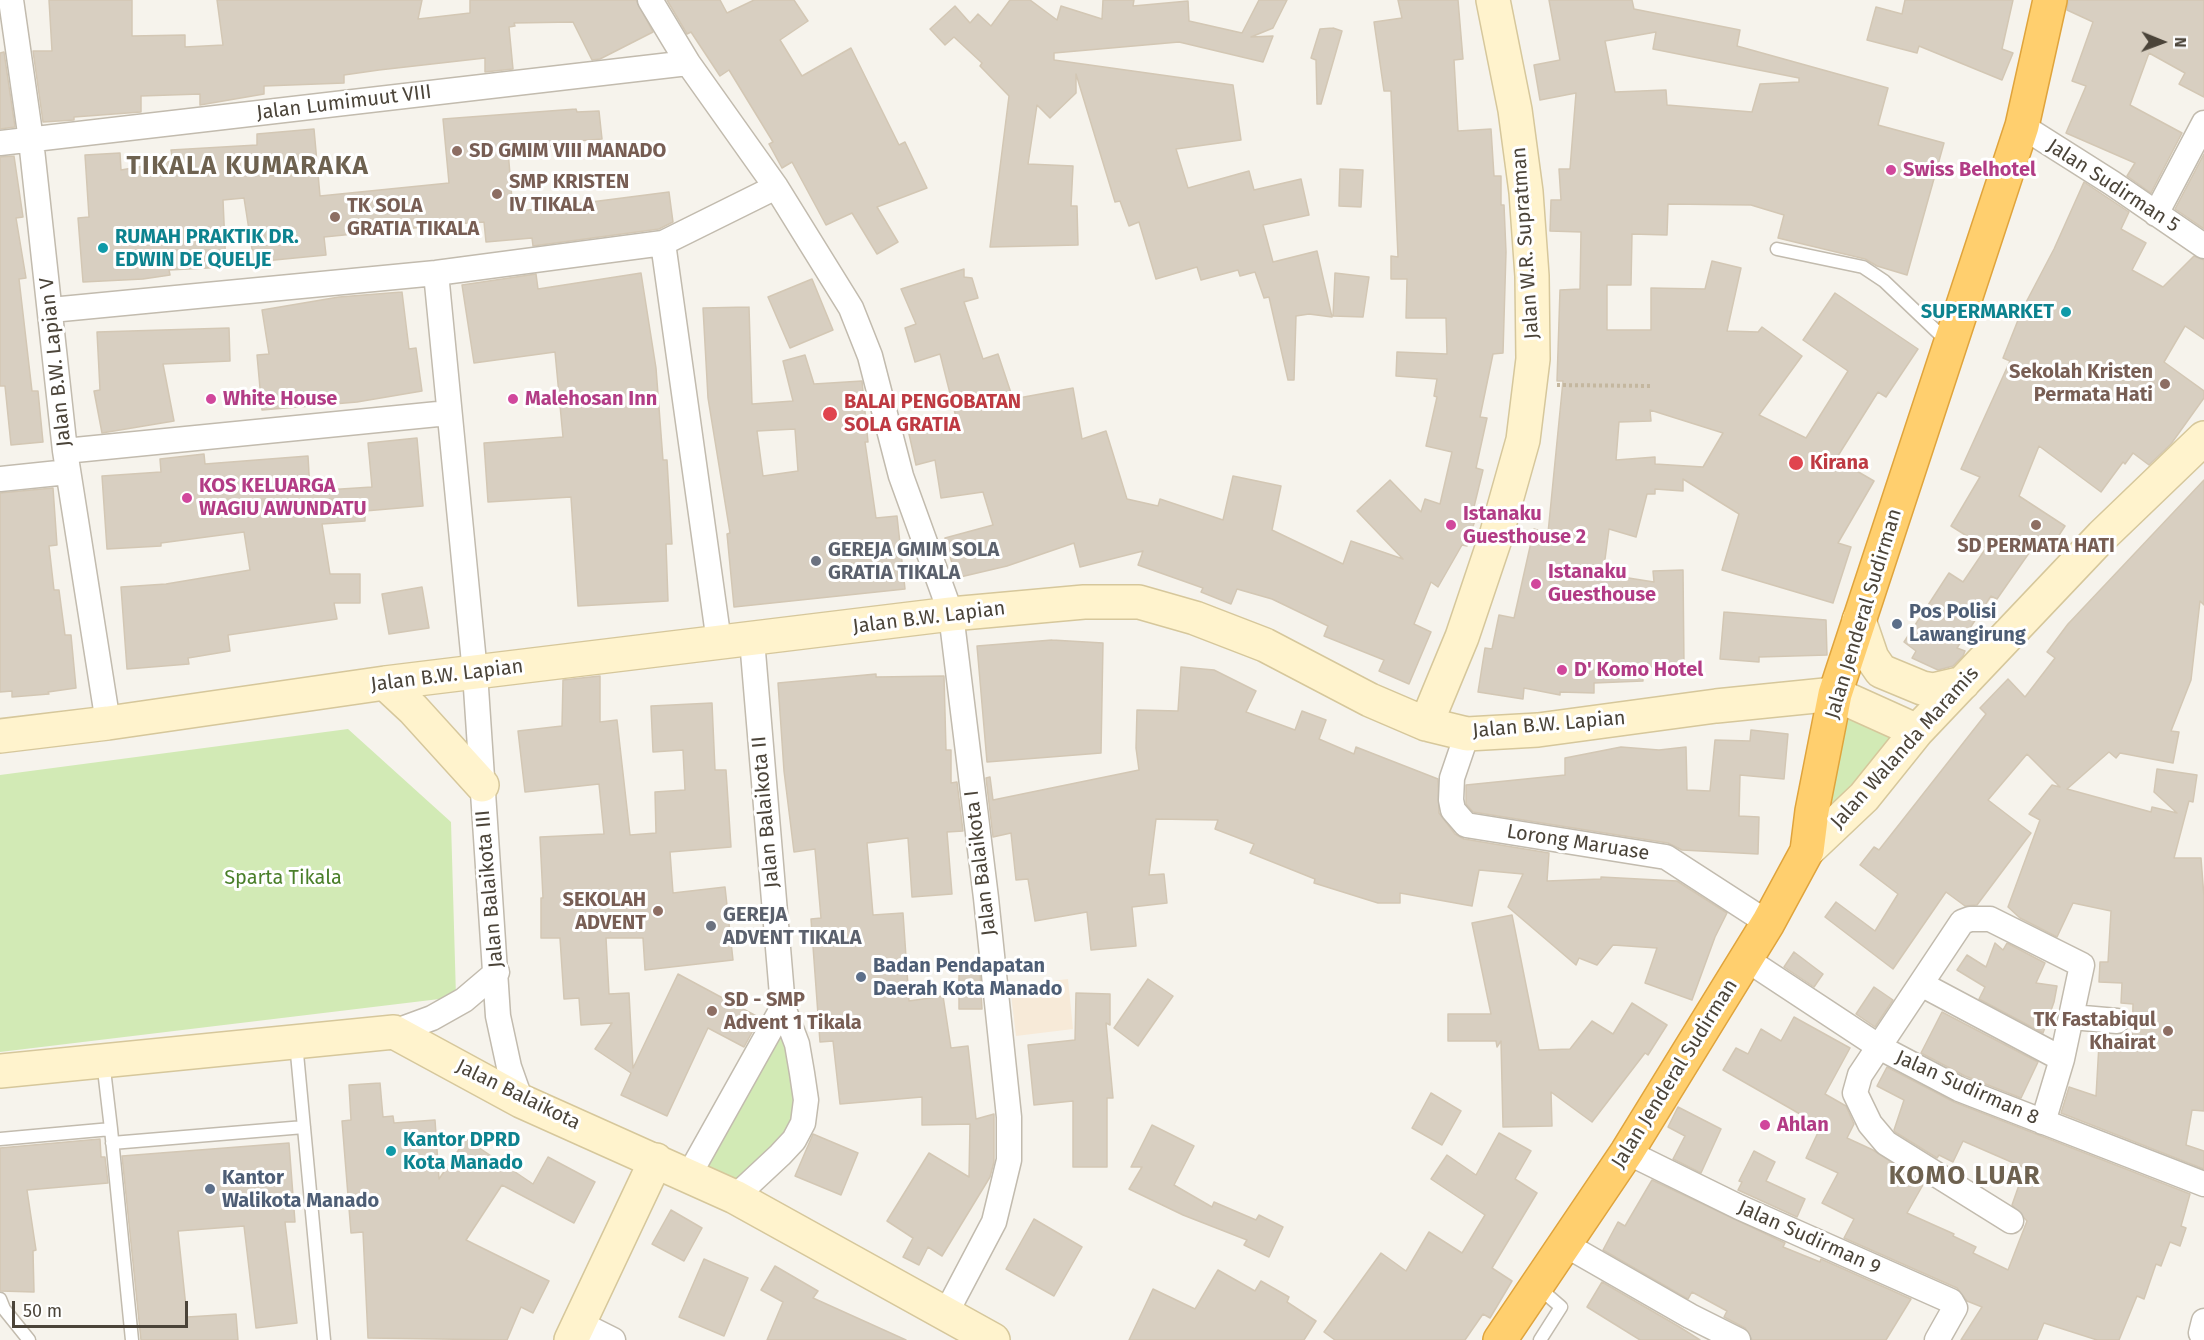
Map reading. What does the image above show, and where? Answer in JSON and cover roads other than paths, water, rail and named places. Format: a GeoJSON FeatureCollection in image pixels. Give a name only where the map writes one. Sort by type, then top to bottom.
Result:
{"type":"FeatureCollection","features":[{"type":"Feature","properties":{"kind":"highway","name":"Jalan Jenderal Sudirman"},"geometry":{"type":"LineString","coordinates":[[1500,1340],[1627,1152],[1768,923],[1807,851],[1812,811],[1835,694],[2022,126],[2050,0]]}},
{"type":"Feature","properties":{"kind":"street","name":"Jalan B.W. Lapian V"},"geometry":{"type":"LineString","coordinates":[[11,0],[8,43],[32,140],[67,462],[108,723]]}},
{"type":"Feature","properties":{"kind":"street","name":"Jalan Balaikota I"},"geometry":{"type":"LineString","coordinates":[[650,0],[688,63],[776,187],[851,308],[870,356],[901,476],[951,614],[987,910],[1009,1117],[1009,1160],[994,1222],[945,1315]]}},
{"type":"Feature","properties":{"kind":"street","name":"Jalan W.R. Supratman"},"geometry":{"type":"LineString","coordinates":[[1426,724],[1462,637],[1496,536],[1523,440],[1533,359],[1532,276],[1526,192],[1515,110],[1493,0]]}},
{"type":"Feature","properties":{"kind":"street","name":"Jalan Lumimuut VIII"},"geometry":{"type":"LineString","coordinates":[[0,143],[688,63]]}},
{"type":"Feature","properties":{"kind":"street"},"geometry":{"type":"LineString","coordinates":[[2156,214],[2204,123]]}},
{"type":"Feature","properties":{"kind":"street","name":"Jalan Sudirman 5"},"geometry":{"type":"LineString","coordinates":[[2022,126],[2112,183],[2204,246]]}},
{"type":"Feature","properties":{"kind":"street"},"geometry":{"type":"LineString","coordinates":[[51,310],[436,273],[663,243],[776,187]]}},
{"type":"Feature","properties":{"kind":"street"},"geometry":{"type":"LineString","coordinates":[[663,243],[719,642]]}},
{"type":"Feature","properties":{"kind":"street","name":"Jalan Balaikota III"},"geometry":{"type":"LineString","coordinates":[[436,273],[475,673],[502,1039],[522,1101]]}},
{"type":"Feature","properties":{"kind":"street"},"geometry":{"type":"LineString","coordinates":[[0,479],[67,462],[448,413]]}},
{"type":"Feature","properties":{"kind":"street","name":"Jalan Walanda Maramis"},"geometry":{"type":"LineString","coordinates":[[1807,851],[1864,796],[1917,731],[2103,536],[2204,438]]}},
{"type":"Feature","properties":{"kind":"street","name":"Jalan B.W. Lapian"},"geometry":{"type":"LineString","coordinates":[[0,736],[108,723],[385,683],[951,614],[1084,602],[1139,602],[1195,618],[1265,645],[1370,700],[1426,724],[1467,735],[1538,730],[1716,706],[1835,694]]}},
{"type":"Feature","properties":{"kind":"street"},"geometry":{"type":"LineString","coordinates":[[1860,620],[1872,658],[1881,671],[1933,690],[1963,682]]}},
{"type":"Feature","properties":{"kind":"street","name":"Jalan Balaikota II"},"geometry":{"type":"LineString","coordinates":[[735,1197],[794,1140],[803,1123],[806,1100],[797,1044],[783,1007],[752,640]]}},
{"type":"Feature","properties":{"kind":"street"},"geometry":{"type":"LineString","coordinates":[[385,683],[413,709],[482,785]]}},
{"type":"Feature","properties":{"kind":"street"},"geometry":{"type":"LineString","coordinates":[[1835,694],[1917,731]]}},
{"type":"Feature","properties":{"kind":"street","name":"Lorong Maruase"},"geometry":{"type":"LineString","coordinates":[[1467,735],[1452,778],[1450,800],[1459,820],[1466,825],[1666,857],[1768,923]]}},
{"type":"Feature","properties":{"kind":"street"},"geometry":{"type":"LineString","coordinates":[[2011,1221],[1886,1143],[1870,1124],[1855,1093],[1860,1076],[1881,1048],[1962,922],[1984,918],[2079,962],[2082,970],[2072,1017],[2043,1122]]}},
{"type":"Feature","properties":{"kind":"street","name":"Jalan Sudirman 8"},"geometry":{"type":"LineString","coordinates":[[1746,959],[1881,1048],[1959,1089],[2204,1184]]}},
{"type":"Feature","properties":{"kind":"street"},"geometry":{"type":"LineString","coordinates":[[0,1071],[394,1032],[432,1018],[464,1000],[497,972]]}},
{"type":"Feature","properties":{"kind":"street"},"geometry":{"type":"LineString","coordinates":[[1921,984],[2061,1059]]}},
{"type":"Feature","properties":{"kind":"street"},"geometry":{"type":"LineString","coordinates":[[690,1175],[783,1007]]}},
{"type":"Feature","properties":{"kind":"street"},"geometry":{"type":"LineString","coordinates":[[2072,1017],[2116,1021]]}},
{"type":"Feature","properties":{"kind":"street","name":"Jalan Balaikota"},"geometry":{"type":"LineString","coordinates":[[394,1032],[522,1101],[735,1197],[993,1340]]}},
{"type":"Feature","properties":{"kind":"street","name":"Jalan Sudirman 9"},"geometry":{"type":"LineString","coordinates":[[1627,1152],[1738,1207],[1951,1301],[1955,1308],[1937,1340]]}},
{"type":"Feature","properties":{"kind":"street"},"geometry":{"type":"LineString","coordinates":[[613,1340],[575,1331],[656,1160]]}},
{"type":"Feature","properties":{"kind":"street"},"geometry":{"type":"LineString","coordinates":[[1566,1245],[1690,1316],[1738,1340]]}},
{"type":"Feature","properties":{"kind":"lane"},"geometry":{"type":"LineString","coordinates":[[1777,249],[1863,267],[1884,281],[1950,344]]}},
{"type":"Feature","properties":{"kind":"lane"},"geometry":{"type":"LineString","coordinates":[[296,1042],[324,1340]]}},
{"type":"Feature","properties":{"kind":"lane"},"geometry":{"type":"LineString","coordinates":[[103,1060],[132,1340]]}},
{"type":"Feature","properties":{"kind":"lane"},"geometry":{"type":"LineString","coordinates":[[112,1143],[304,1127]]}},
{"type":"Feature","properties":{"kind":"lane"},"geometry":{"type":"LineString","coordinates":[[0,1139],[111,1129]]}},
{"type":"Feature","properties":{"kind":"lane"},"geometry":{"type":"LineString","coordinates":[[1537,1286],[1561,1307],[1540,1340]]}},
{"type":"Feature","properties":{"kind":"lane"},"geometry":{"type":"LineString","coordinates":[[0,1299],[4,1309],[29,1340]]}},
{"type":"Feature","properties":{"kind":"place","name":"SD GMIM VIII MANADO"},"geometry":{"type":"Point","coordinates":[457,151]}},
{"type":"Feature","properties":{"kind":"place","name":"Swiss Belhotel"},"geometry":{"type":"Point","coordinates":[1891,170]}},
{"type":"Feature","properties":{"kind":"place","name":"SMP KRISTEN IV TIKALA"},"geometry":{"type":"Point","coordinates":[497,194]}},
{"type":"Feature","properties":{"kind":"place","name":"TK SOLA GRATIA TIKALA"},"geometry":{"type":"Point","coordinates":[335,217]}},
{"type":"Feature","properties":{"kind":"place","name":"RUMAH PRAKTIK DR. EDWIN DE QUELJE"},"geometry":{"type":"Point","coordinates":[103,248]}},
{"type":"Feature","properties":{"kind":"place","name":"SUPERMARKET"},"geometry":{"type":"Point","coordinates":[2066,312]}},
{"type":"Feature","properties":{"kind":"place","name":"Sekolah Kristen Permata Hati"},"geometry":{"type":"Point","coordinates":[2165,384]}},
{"type":"Feature","properties":{"kind":"place","name":"White House"},"geometry":{"type":"Point","coordinates":[211,399]}},
{"type":"Feature","properties":{"kind":"place","name":"Malehosan Inn"},"geometry":{"type":"Point","coordinates":[513,399]}},
{"type":"Feature","properties":{"kind":"place","name":"BALAI PENGOBATAN SOLA GRATIA"},"geometry":{"type":"Point","coordinates":[830,414]}},
{"type":"Feature","properties":{"kind":"place","name":"Kirana"},"geometry":{"type":"Point","coordinates":[1796,463]}},
{"type":"Feature","properties":{"kind":"place","name":"KOS KELUARGA WAGIU AWUNDATU"},"geometry":{"type":"Point","coordinates":[187,498]}},
{"type":"Feature","properties":{"kind":"place","name":"Istanaku Guesthouse 2"},"geometry":{"type":"Point","coordinates":[1451,525]}},
{"type":"Feature","properties":{"kind":"place","name":"SD PERMATA HATI"},"geometry":{"type":"Point","coordinates":[2036,525]}},
{"type":"Feature","properties":{"kind":"place","name":"GEREJA GMIM SOLA GRATIA TIKALA"},"geometry":{"type":"Point","coordinates":[816,561]}},
{"type":"Feature","properties":{"kind":"place","name":"Istanaku Guesthouse"},"geometry":{"type":"Point","coordinates":[1536,584]}},
{"type":"Feature","properties":{"kind":"place","name":"Pos Polisi Lawangirung"},"geometry":{"type":"Point","coordinates":[1897,624]}},
{"type":"Feature","properties":{"kind":"place","name":"D' Komo Hotel"},"geometry":{"type":"Point","coordinates":[1562,670]}},
{"type":"Feature","properties":{"kind":"place","name":"SEKOLAH ADVENT"},"geometry":{"type":"Point","coordinates":[658,911]}},
{"type":"Feature","properties":{"kind":"place","name":"GEREJA ADVENT TIKALA"},"geometry":{"type":"Point","coordinates":[711,926]}},
{"type":"Feature","properties":{"kind":"place","name":"Badan Pendapatan Daerah Kota Manado"},"geometry":{"type":"Point","coordinates":[861,977]}},
{"type":"Feature","properties":{"kind":"place","name":"SD - SMP Advent 1 Tikala"},"geometry":{"type":"Point","coordinates":[712,1011]}},
{"type":"Feature","properties":{"kind":"place","name":"TK Fastabiqul Khairat"},"geometry":{"type":"Point","coordinates":[2168,1031]}},
{"type":"Feature","properties":{"kind":"place","name":"Ahlan"},"geometry":{"type":"Point","coordinates":[1765,1125]}},
{"type":"Feature","properties":{"kind":"place","name":"Kantor DPRD Kota Manado"},"geometry":{"type":"Point","coordinates":[391,1151]}},
{"type":"Feature","properties":{"kind":"place","name":"Kantor Walikota Manado"},"geometry":{"type":"Point","coordinates":[210,1189]}},
{"type":"Feature","properties":{"kind":"district","name":"TIKALA KUMARAKA"},"geometry":{"type":"Point","coordinates":[248,167]}},
{"type":"Feature","properties":{"kind":"district","name":"KOMO LUAR"},"geometry":{"type":"Point","coordinates":[1965,1177]}},
{"type":"Feature","properties":{"kind":"park label","name":"Sparta Tikala"},"geometry":{"type":"Point","coordinates":[283,878]}}]}
